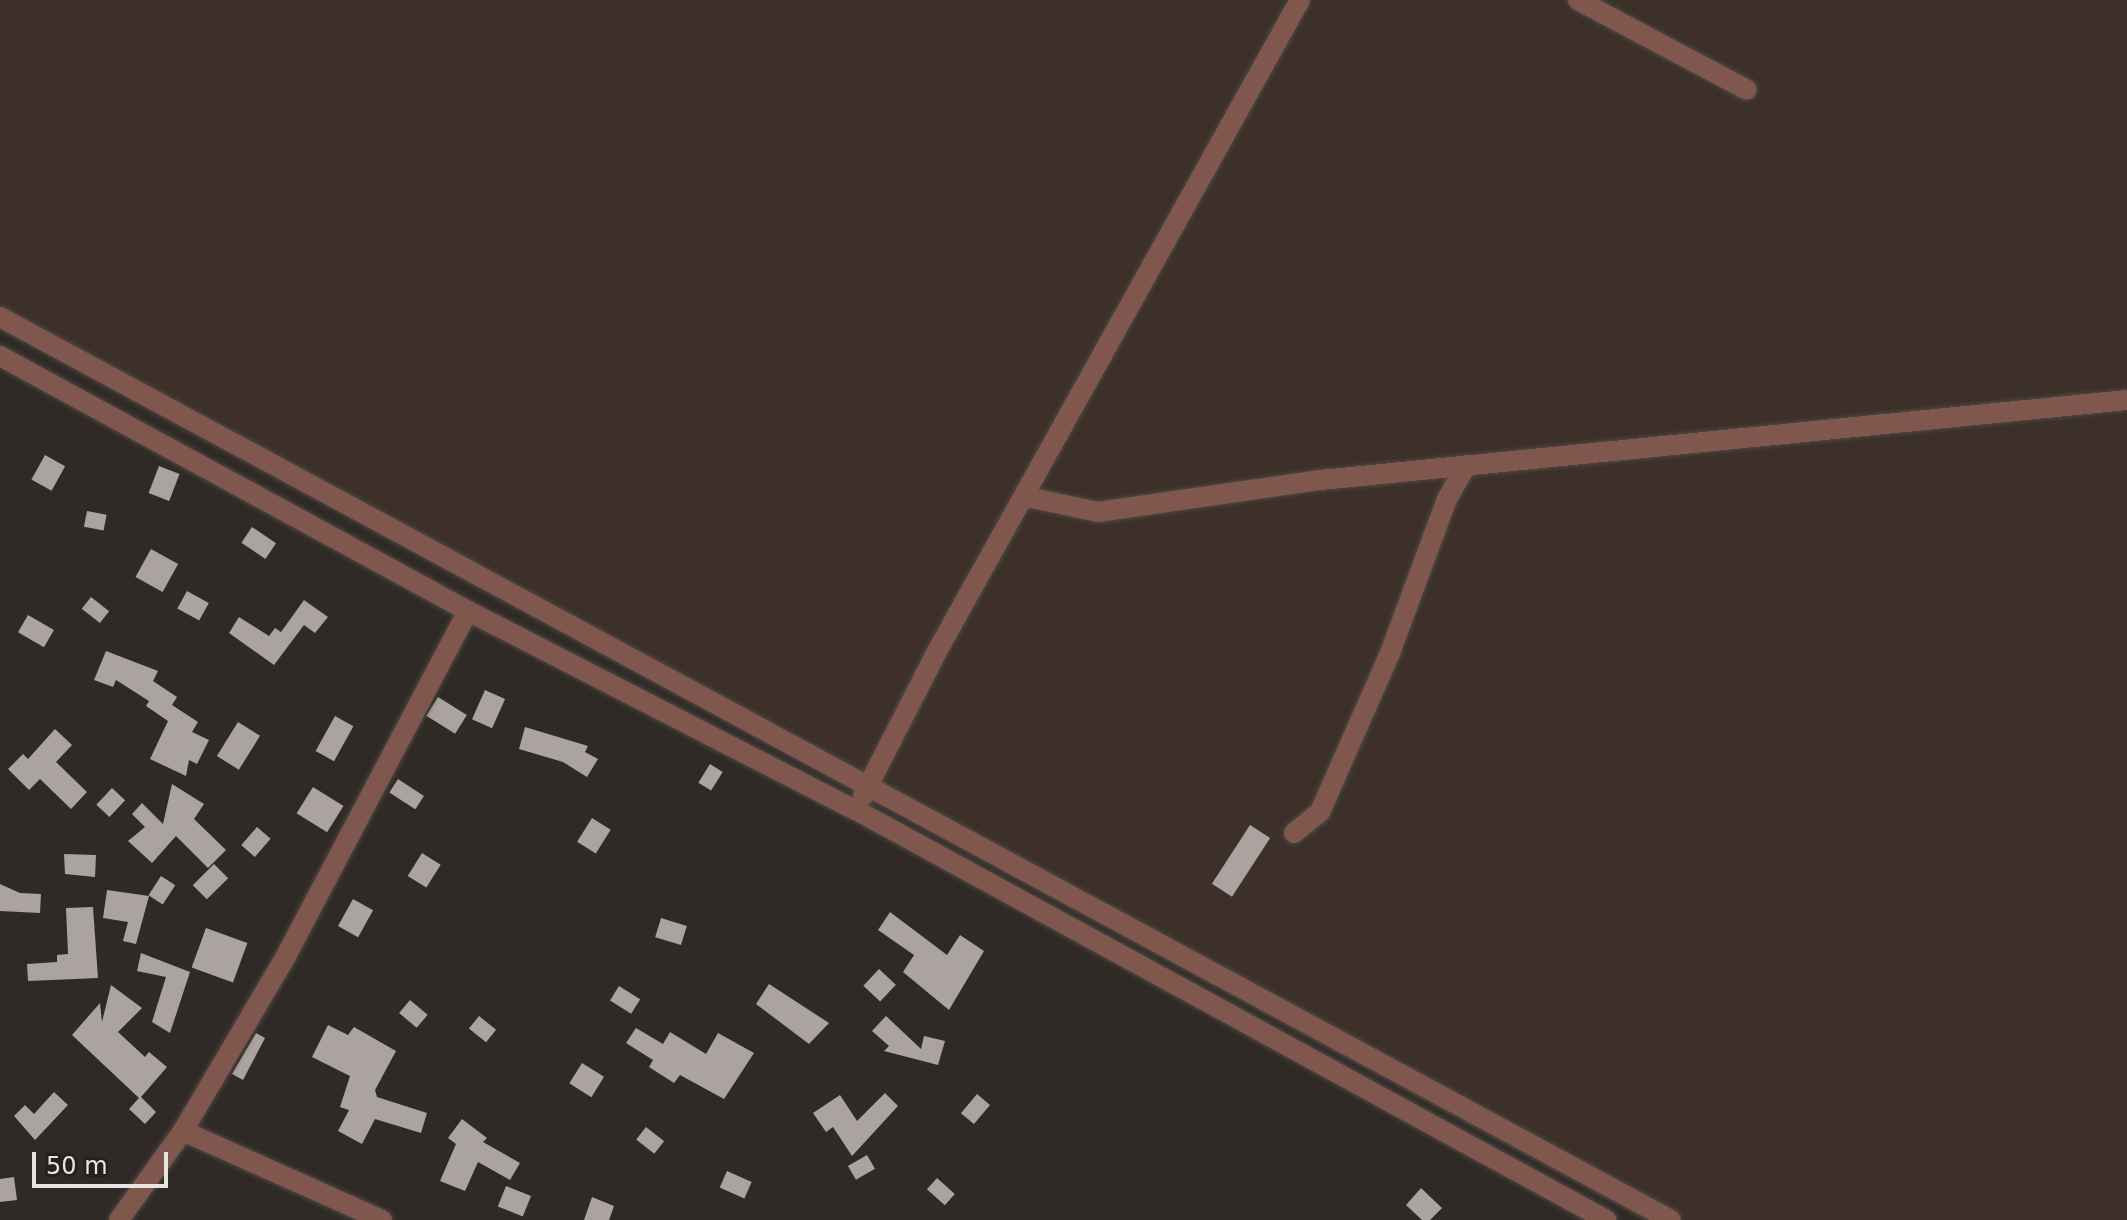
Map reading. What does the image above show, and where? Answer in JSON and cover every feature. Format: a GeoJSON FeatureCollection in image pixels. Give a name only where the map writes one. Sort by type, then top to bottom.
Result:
{"type":"FeatureCollection","features":[{"type":"Feature","properties":{"kind":"street"},"geometry":{"type":"LineString","coordinates":[[856,810],[1300,0]]}},
{"type":"Feature","properties":{"kind":"street"},"geometry":{"type":"LineString","coordinates":[[1578,0],[1747,90]]}},
{"type":"Feature","properties":{"kind":"street"},"geometry":{"type":"LineString","coordinates":[[0,317],[1671,1220]]}},
{"type":"Feature","properties":{"kind":"street"},"geometry":{"type":"LineString","coordinates":[[0,356],[468,611],[856,810],[1606,1220]]}},
{"type":"Feature","properties":{"kind":"street"},"geometry":{"type":"LineString","coordinates":[[1027,497],[1098,512],[1467,465],[2127,400]]}},
{"type":"Feature","properties":{"kind":"street"},"geometry":{"type":"LineString","coordinates":[[1294,833],[1320,812],[1390,653],[1447,499],[1467,465]]}},
{"type":"Feature","properties":{"kind":"street"},"geometry":{"type":"LineString","coordinates":[[119,1220],[183,1131],[286,956],[468,611]]}},
{"type":"Feature","properties":{"kind":"street"},"geometry":{"type":"LineString","coordinates":[[183,1131],[382,1220]]}},
{"type":"Feature","properties":{"kind":"shaded area"},"geometry":{"type":"Polygon","coordinates":[[[0,0],[2127,0],[2127,1220],[1643,1220],[0,327],[0,0]]]}},
{"type":"Feature","properties":{"kind":"building"},"geometry":{"type":"Polygon","coordinates":[[[45,455],[65,466],[52,491],[31,479],[45,455]]]}},
{"type":"Feature","properties":{"kind":"building"},"geometry":{"type":"Polygon","coordinates":[[[159,466],[180,474],[169,501],[149,493],[159,466]]]}},
{"type":"Feature","properties":{"kind":"building"},"geometry":{"type":"Polygon","coordinates":[[[87,511],[107,515],[104,531],[84,527],[87,511]]]}},
{"type":"Feature","properties":{"kind":"building"},"geometry":{"type":"Polygon","coordinates":[[[252,527],[276,543],[265,559],[241,543],[252,527]]]}},
{"type":"Feature","properties":{"kind":"building"},"geometry":{"type":"Polygon","coordinates":[[[151,549],[178,564],[163,592],[135,577],[151,549]]]}},
{"type":"Feature","properties":{"kind":"building"},"geometry":{"type":"Polygon","coordinates":[[[187,591],[209,603],[199,621],[177,608],[187,591]]]}},
{"type":"Feature","properties":{"kind":"building"},"geometry":{"type":"Polygon","coordinates":[[[91,597],[109,611],[100,623],[82,609],[91,597]]]}},
{"type":"Feature","properties":{"kind":"building"},"geometry":{"type":"Polygon","coordinates":[[[304,600],[328,617],[315,633],[304,625],[274,665],[229,633],[239,617],[269,636],[275,628],[281,632],[304,600]]]}},
{"type":"Feature","properties":{"kind":"building"},"geometry":{"type":"Polygon","coordinates":[[[28,615],[54,630],[44,647],[18,632],[28,615]]]}},
{"type":"Feature","properties":{"kind":"building"},"geometry":{"type":"Polygon","coordinates":[[[106,651],[158,671],[153,681],[177,697],[172,705],[198,722],[192,732],[209,740],[197,764],[189,760],[186,776],[150,759],[168,721],[146,706],[149,701],[116,680],[113,687],[94,680],[106,651]]]}},
{"type":"Feature","properties":{"kind":"building"},"geometry":{"type":"Polygon","coordinates":[[[485,690],[505,699],[492,728],[472,719],[485,690]]]}},
{"type":"Feature","properties":{"kind":"building"},"geometry":{"type":"Polygon","coordinates":[[[438,697],[467,715],[455,734],[426,716],[438,697]]]}},
{"type":"Feature","properties":{"kind":"building"},"geometry":{"type":"Polygon","coordinates":[[[335,716],[353,726],[334,761],[316,751],[335,716]]]}},
{"type":"Feature","properties":{"kind":"building"},"geometry":{"type":"Polygon","coordinates":[[[238,722],[260,736],[239,770],[217,756],[238,722]]]}},
{"type":"Feature","properties":{"kind":"building"},"geometry":{"type":"Polygon","coordinates":[[[525,727],[588,746],[585,752],[598,759],[587,777],[563,762],[519,749],[525,727]]]}},
{"type":"Feature","properties":{"kind":"building"},"geometry":{"type":"Polygon","coordinates":[[[55,729],[72,745],[56,762],[87,792],[71,809],[40,779],[29,790],[8,769],[23,754],[28,759],[55,729]]]}},
{"type":"Feature","properties":{"kind":"building"},"geometry":{"type":"Polygon","coordinates":[[[710,764],[723,772],[711,791],[698,783],[710,764]]]}},
{"type":"Feature","properties":{"kind":"building"},"geometry":{"type":"Polygon","coordinates":[[[398,779],[424,796],[415,809],[389,792],[398,779]]]}},
{"type":"Feature","properties":{"kind":"building"},"geometry":{"type":"Polygon","coordinates":[[[172,784],[204,804],[194,819],[226,850],[208,868],[176,836],[152,863],[128,841],[145,827],[132,814],[142,803],[163,824],[172,784]]]}},
{"type":"Feature","properties":{"kind":"building"},"geometry":{"type":"Polygon","coordinates":[[[313,787],[344,806],[327,832],[297,813],[313,787]]]}},
{"type":"Feature","properties":{"kind":"building"},"geometry":{"type":"Polygon","coordinates":[[[112,788],[125,800],[109,817],[96,805],[112,788]]]}},
{"type":"Feature","properties":{"kind":"building"},"geometry":{"type":"Polygon","coordinates":[[[592,818],[611,830],[596,853],[577,842],[592,818]]]}},
{"type":"Feature","properties":{"kind":"building"},"geometry":{"type":"Polygon","coordinates":[[[1250,825],[1270,838],[1232,897],[1212,884],[1250,825]]]}},
{"type":"Feature","properties":{"kind":"building"},"geometry":{"type":"Polygon","coordinates":[[[257,827],[271,839],[255,857],[241,845],[257,827]]]}},
{"type":"Feature","properties":{"kind":"building"},"geometry":{"type":"Polygon","coordinates":[[[422,853],[441,865],[426,888],[408,876],[422,853]]]}},
{"type":"Feature","properties":{"kind":"building"},"geometry":{"type":"Polygon","coordinates":[[[64,854],[96,855],[95,877],[65,874],[64,854]]]}},
{"type":"Feature","properties":{"kind":"building"},"geometry":{"type":"Polygon","coordinates":[[[214,864],[228,878],[207,899],[193,885],[214,864]]]}},
{"type":"Feature","properties":{"kind":"building"},"geometry":{"type":"Polygon","coordinates":[[[161,876],[175,885],[163,905],[148,895],[161,876]]]}},
{"type":"Feature","properties":{"kind":"building"},"geometry":{"type":"Polygon","coordinates":[[[0,884],[20,893],[41,894],[40,913],[0,911],[0,884]]]}},
{"type":"Feature","properties":{"kind":"building"},"geometry":{"type":"Polygon","coordinates":[[[107,890],[149,896],[136,944],[123,941],[128,922],[103,918],[107,890]]]}},
{"type":"Feature","properties":{"kind":"building"},"geometry":{"type":"Polygon","coordinates":[[[353,899],[373,910],[358,937],[338,926],[353,899]]]}},
{"type":"Feature","properties":{"kind":"building"},"geometry":{"type":"Polygon","coordinates":[[[93,907],[98,978],[28,981],[27,964],[57,962],[57,955],[68,954],[66,908],[93,907]]]}},
{"type":"Feature","properties":{"kind":"building"},"geometry":{"type":"Polygon","coordinates":[[[890,912],[947,955],[960,935],[984,951],[949,1010],[903,972],[914,955],[878,930],[890,912]]]}},
{"type":"Feature","properties":{"kind":"building"},"geometry":{"type":"Polygon","coordinates":[[[661,918],[687,926],[681,945],[655,937],[661,918]]]}},
{"type":"Feature","properties":{"kind":"building"},"geometry":{"type":"Polygon","coordinates":[[[206,928],[247,943],[233,983],[192,967],[206,928]]]}},
{"type":"Feature","properties":{"kind":"building"},"geometry":{"type":"Polygon","coordinates":[[[141,953],[190,972],[170,1033],[152,1022],[166,977],[137,971],[141,953]]]}},
{"type":"Feature","properties":{"kind":"building"},"geometry":{"type":"Polygon","coordinates":[[[879,969],[896,985],[880,1002],[863,986],[879,969]]]}},
{"type":"Feature","properties":{"kind":"building"},"geometry":{"type":"Polygon","coordinates":[[[769,984],[829,1023],[809,1044],[756,1004],[769,984]]]}},
{"type":"Feature","properties":{"kind":"building"},"geometry":{"type":"Polygon","coordinates":[[[111,985],[142,1008],[118,1032],[145,1057],[149,1052],[167,1067],[141,1097],[156,1112],[145,1124],[129,1109],[139,1098],[72,1035],[100,1003],[102,1022],[111,985]]]}},
{"type":"Feature","properties":{"kind":"building"},"geometry":{"type":"Polygon","coordinates":[[[619,986],[640,999],[631,1014],[610,1000],[619,986]]]}},
{"type":"Feature","properties":{"kind":"building"},"geometry":{"type":"Polygon","coordinates":[[[410,1000],[428,1015],[417,1028],[399,1013],[410,1000]]]}},
{"type":"Feature","properties":{"kind":"building"},"geometry":{"type":"Polygon","coordinates":[[[479,1016],[496,1030],[486,1042],[469,1028],[479,1016]]]}},
{"type":"Feature","properties":{"kind":"building"},"geometry":{"type":"Polygon","coordinates":[[[886,1016],[921,1049],[924,1036],[945,1041],[938,1065],[884,1051],[889,1046],[872,1031],[886,1016]]]}},
{"type":"Feature","properties":{"kind":"building"},"geometry":{"type":"Polygon","coordinates":[[[328,1025],[348,1035],[354,1027],[396,1051],[375,1090],[377,1097],[427,1113],[421,1133],[375,1119],[362,1144],[338,1131],[349,1110],[340,1107],[350,1076],[312,1057],[328,1025]]]}},
{"type":"Feature","properties":{"kind":"building"},"geometry":{"type":"Polygon","coordinates":[[[636,1028],[663,1044],[670,1032],[706,1054],[718,1033],[754,1053],[724,1099],[680,1075],[674,1083],[649,1067],[653,1060],[626,1043],[636,1028]]]}},
{"type":"Feature","properties":{"kind":"building"},"geometry":{"type":"Polygon","coordinates":[[[256,1033],[265,1038],[243,1080],[232,1074],[256,1033]]]}},
{"type":"Feature","properties":{"kind":"building"},"geometry":{"type":"Polygon","coordinates":[[[582,1063],[604,1077],[591,1097],[569,1083],[582,1063]]]}},
{"type":"Feature","properties":{"kind":"building"},"geometry":{"type":"Polygon","coordinates":[[[54,1092],[68,1105],[35,1140],[14,1116],[25,1105],[34,1114],[54,1092]]]}},
{"type":"Feature","properties":{"kind":"building"},"geometry":{"type":"Polygon","coordinates":[[[885,1093],[898,1106],[852,1156],[833,1127],[826,1132],[813,1113],[840,1095],[857,1121],[885,1093]]]}},
{"type":"Feature","properties":{"kind":"building"},"geometry":{"type":"Polygon","coordinates":[[[977,1094],[990,1105],[974,1124],[961,1113],[977,1094]]]}},
{"type":"Feature","properties":{"kind":"building"},"geometry":{"type":"Polygon","coordinates":[[[462,1119],[487,1138],[483,1142],[520,1163],[510,1180],[478,1162],[465,1191],[440,1181],[456,1144],[448,1138],[462,1119]]]}},
{"type":"Feature","properties":{"kind":"building"},"geometry":{"type":"Polygon","coordinates":[[[646,1127],[664,1141],[654,1154],[636,1140],[646,1127]]]}},
{"type":"Feature","properties":{"kind":"building"},"geometry":{"type":"Polygon","coordinates":[[[867,1155],[875,1169],[856,1180],[848,1166],[867,1155]]]}},
{"type":"Feature","properties":{"kind":"building"},"geometry":{"type":"Polygon","coordinates":[[[727,1171],[752,1182],[744,1198],[720,1187],[727,1171]]]}},
{"type":"Feature","properties":{"kind":"building"},"geometry":{"type":"Polygon","coordinates":[[[14,1177],[17,1200],[0,1202],[0,1179],[14,1177]]]}},
{"type":"Feature","properties":{"kind":"building"},"geometry":{"type":"Polygon","coordinates":[[[937,1178],[955,1194],[945,1205],[927,1189],[937,1178]]]}},
{"type":"Feature","properties":{"kind":"building"},"geometry":{"type":"Polygon","coordinates":[[[506,1186],[531,1196],[523,1217],[498,1206],[506,1186]]]}},
{"type":"Feature","properties":{"kind":"building"},"geometry":{"type":"Polygon","coordinates":[[[1421,1188],[1442,1208],[1430,1220],[1422,1220],[1406,1205],[1421,1188]]]}},
{"type":"Feature","properties":{"kind":"building"},"geometry":{"type":"Polygon","coordinates":[[[592,1197],[614,1206],[609,1220],[584,1220],[592,1197]]]}}]}
